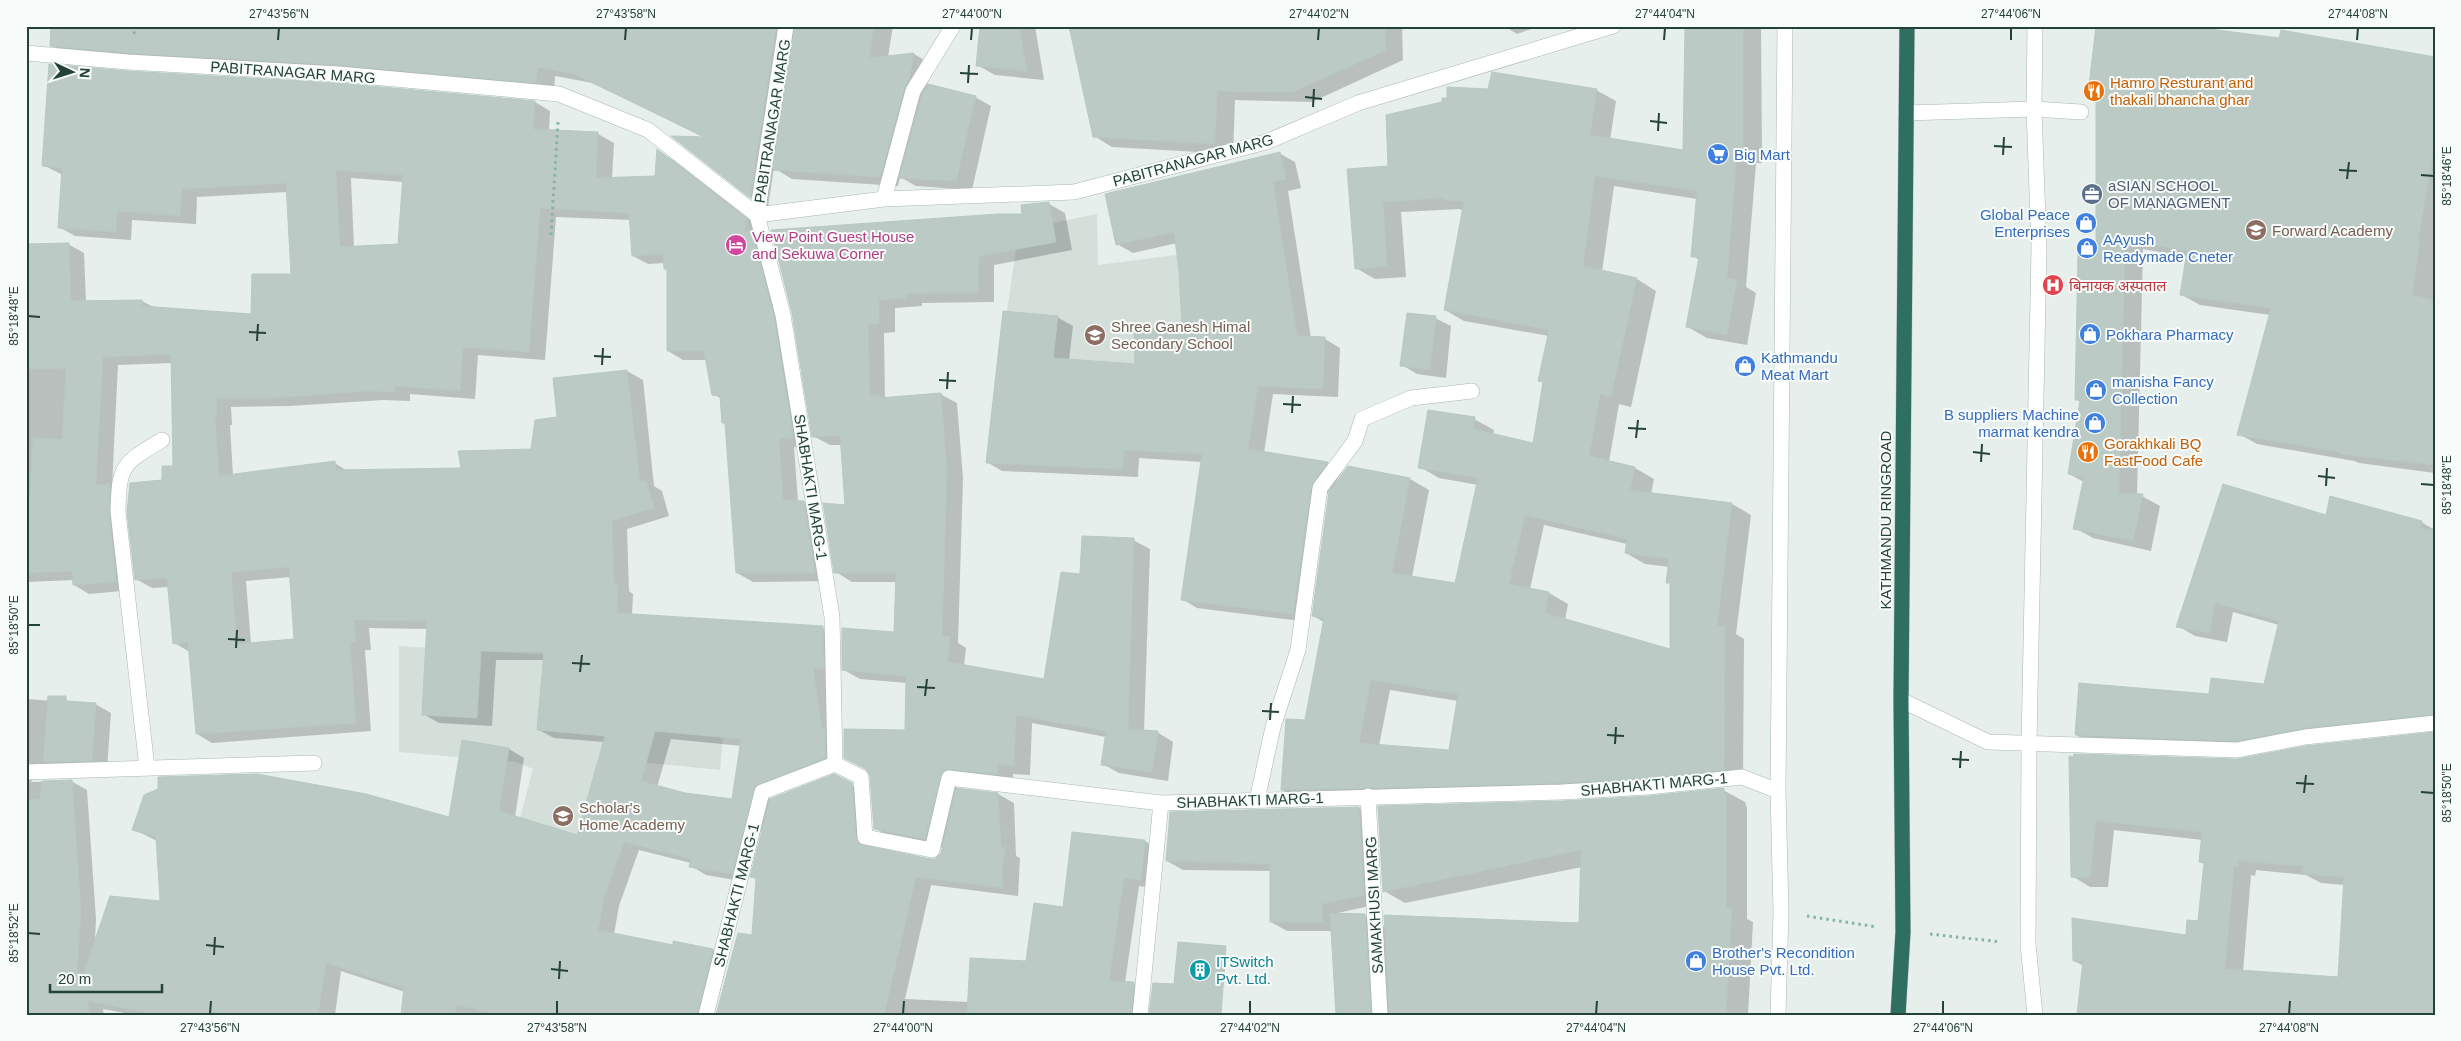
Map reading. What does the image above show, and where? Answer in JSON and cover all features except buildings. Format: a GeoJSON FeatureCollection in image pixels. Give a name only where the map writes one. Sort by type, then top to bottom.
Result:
{"type":"FeatureCollection","features":[{"type":"Feature","properties":{"kind":"highway","name":"KATHMANDU RINGROAD"},"geometry":{"type":"LineString","coordinates":[[1898,1015],[1903,932],[1902,700],[1907,26]]}},
{"type":"Feature","properties":{"kind":"street","name":"PABITRANAGAR MARG"},"geometry":{"type":"LineString","coordinates":[[757,215],[786,26]]}},
{"type":"Feature","properties":{"kind":"street"},"geometry":{"type":"LineString","coordinates":[[884,199],[913,91],[953,26]]}},
{"type":"Feature","properties":{"kind":"street","name":"PABITRANAGAR MARG"},"geometry":{"type":"LineString","coordinates":[[26,53],[128,62],[339,74],[559,94],[648,130],[757,215],[884,199],[1074,192],[1266,142],[1358,103],[1613,26]]}},
{"type":"Feature","properties":{"kind":"street"},"geometry":{"type":"LineString","coordinates":[[1778,1015],[1781,912],[1778,791],[1785,26]]}},
{"type":"Feature","properties":{"kind":"street"},"geometry":{"type":"LineString","coordinates":[[2035,26],[2034,109],[2039,248],[2029,743],[2028,944],[2035,1015]]}},
{"type":"Feature","properties":{"kind":"street"},"geometry":{"type":"LineString","coordinates":[[1906,113],[2034,109],[2081,112]]}},
{"type":"Feature","properties":{"kind":"street","name":"SHABHAKTI MARG-1"},"geometry":{"type":"LineString","coordinates":[[757,215],[783,315],[832,616],[835,764]]}},
{"type":"Feature","properties":{"kind":"street"},"geometry":{"type":"LineString","coordinates":[[1257,800],[1273,727],[1298,650],[1320,488],[1355,441],[1362,420],[1411,398],[1472,391]]}},
{"type":"Feature","properties":{"kind":"street"},"geometry":{"type":"LineString","coordinates":[[147,768],[118,512],[119,477],[132,458],[162,440]]}},
{"type":"Feature","properties":{"kind":"street"},"geometry":{"type":"LineString","coordinates":[[1902,700],[1988,742],[2237,750],[2305,737],[2435,723]]}},
{"type":"Feature","properties":{"kind":"street"},"geometry":{"type":"LineString","coordinates":[[26,772],[314,763]]}},
{"type":"Feature","properties":{"kind":"street","name":"SHABHAKTI MARG-1"},"geometry":{"type":"LineString","coordinates":[[706,1015],[762,792],[835,764],[861,777],[865,837],[932,850],[949,778],[1161,803],[1562,792],[1648,787],[1742,777],[1778,791]]}},
{"type":"Feature","properties":{"kind":"street","name":"SAMAKHUSI MARG"},"geometry":{"type":"LineString","coordinates":[[1368,796],[1380,1015]]}},
{"type":"Feature","properties":{"kind":"street"},"geometry":{"type":"LineString","coordinates":[[1140,1015],[1161,803]]}},
{"type":"Feature","properties":{"kind":"path"},"geometry":{"type":"LineString","coordinates":[[551,235],[559,94]]}},
{"type":"Feature","properties":{"kind":"shaded area","name":"Shree Ganesh Himal Secondary School"},"geometry":{"type":"Polygon","coordinates":[[[1097,214],[1098,265],[1184,254],[1192,415],[993,404],[1019,230],[1097,214]]]}},
{"type":"Feature","properties":{"kind":"shaded area","name":"Scholar's Home Academy"},"geometry":{"type":"Polygon","coordinates":[[[399,646],[533,654],[567,654],[727,691],[720,770],[621,760],[550,1015],[486,1015],[506,871],[533,769],[516,762],[399,752],[399,646]]]}},
{"type":"Feature","properties":{"kind":"place","name":"Hamro Resturant and thakali bhancha ghar"},"geometry":{"type":"Point","coordinates":[2094,91]}},
{"type":"Feature","properties":{"kind":"place","name":"Big Mart"},"geometry":{"type":"Point","coordinates":[1718,154]}},
{"type":"Feature","properties":{"kind":"place","name":"aSIAN SCHOOL OF MANAGMENT"},"geometry":{"type":"Point","coordinates":[2092,194]}},
{"type":"Feature","properties":{"kind":"place","name":"Global Peace Enterprises"},"geometry":{"type":"Point","coordinates":[2086,223]}},
{"type":"Feature","properties":{"kind":"place","name":"Forward Academy"},"geometry":{"type":"Point","coordinates":[2256,230]}},
{"type":"Feature","properties":{"kind":"place","name":"View Point Guest House and Sekuwa Corner"},"geometry":{"type":"Point","coordinates":[736,245]}},
{"type":"Feature","properties":{"kind":"place","name":"AAyush Readymade Cneter"},"geometry":{"type":"Point","coordinates":[2087,248]}},
{"type":"Feature","properties":{"kind":"place","name":"बिनायक अस्पताल"},"geometry":{"type":"Point","coordinates":[2053,285]}},
{"type":"Feature","properties":{"kind":"place","name":"Pokhara Pharmacy"},"geometry":{"type":"Point","coordinates":[2090,334]}},
{"type":"Feature","properties":{"kind":"place","name":"Shree Ganesh Himal Secondary School"},"geometry":{"type":"Point","coordinates":[1095,335]}},
{"type":"Feature","properties":{"kind":"place","name":"Kathmandu Meat Mart"},"geometry":{"type":"Point","coordinates":[1745,366]}},
{"type":"Feature","properties":{"kind":"place","name":"manisha Fancy Collection"},"geometry":{"type":"Point","coordinates":[2096,390]}},
{"type":"Feature","properties":{"kind":"place","name":"B suppliers Machine marmat kendra"},"geometry":{"type":"Point","coordinates":[2095,423]}},
{"type":"Feature","properties":{"kind":"place","name":"Gorakhkali BQ FastFood Cafe"},"geometry":{"type":"Point","coordinates":[2088,452]}},
{"type":"Feature","properties":{"kind":"place","name":"Scholar's Home Academy"},"geometry":{"type":"Point","coordinates":[563,816]}},
{"type":"Feature","properties":{"kind":"place","name":"Brother's Recondition House Pvt. Ltd."},"geometry":{"type":"Point","coordinates":[1696,961]}},
{"type":"Feature","properties":{"kind":"place","name":"ITSwitch Pvt. Ltd."},"geometry":{"type":"Point","coordinates":[1200,970]}}]}
